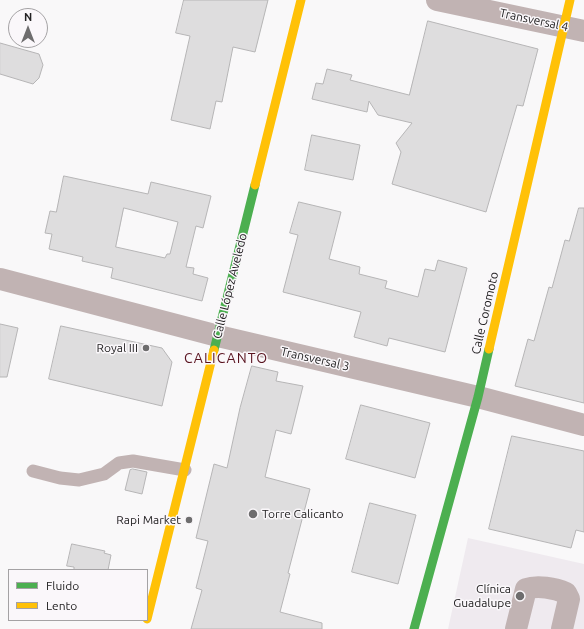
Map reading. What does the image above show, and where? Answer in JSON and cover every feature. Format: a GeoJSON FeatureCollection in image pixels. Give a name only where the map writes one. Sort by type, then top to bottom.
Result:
{"type":"FeatureCollection","features":[{"type":"Feature","properties":{"kind":"street","name":"Calle López Aveledo"},"geometry":{"type":"LineString","coordinates":[[148,615],[301,0]]}},
{"type":"Feature","properties":{"kind":"street","name":"Transversal 4"},"geometry":{"type":"LineString","coordinates":[[437,0],[574,28]]}},
{"type":"Feature","properties":{"kind":"street","name":"Calle Coromoto"},"geometry":{"type":"LineString","coordinates":[[418,628],[574,28],[570,0]]}},
{"type":"Feature","properties":{"kind":"street","name":"Transversal 3"},"geometry":{"type":"LineString","coordinates":[[0,279],[218,336],[478,397],[584,425]]}},
{"type":"Feature","properties":{"kind":"street"},"geometry":{"type":"LineString","coordinates":[[516,629],[526,589],[533,586],[560,590],[566,593],[569,599],[562,629]]}},
{"type":"Feature","properties":{"kind":"lane"},"geometry":{"type":"LineString","coordinates":[[33,471],[60,478],[79,480],[104,474],[119,464],[133,461],[185,470]]}},
{"type":"Feature","properties":{"kind":"shaded area","name":"Clínica Guadalupe"},"geometry":{"type":"Polygon","coordinates":[[[468,538],[584,564],[584,629],[448,629],[468,538]]]}},
{"type":"Feature","properties":{"kind":"building"},"geometry":{"type":"Polygon","coordinates":[[[184,0],[268,0],[255,52],[233,47],[222,102],[216,101],[210,129],[171,120],[190,36],[176,33],[184,0]]]}},
{"type":"Feature","properties":{"kind":"building"},"geometry":{"type":"Polygon","coordinates":[[[428,21],[538,49],[523,106],[517,105],[486,212],[392,184],[401,152],[396,143],[412,123],[378,115],[369,101],[367,112],[312,99],[316,83],[323,84],[327,69],[352,75],[350,80],[409,95],[428,21]]]}},
{"type":"Feature","properties":{"kind":"building"},"geometry":{"type":"Polygon","coordinates":[[[0,43],[8,45],[8,48],[18,48],[39,54],[43,65],[39,78],[33,84],[0,74],[0,43]]]}},
{"type":"Feature","properties":{"kind":"building"},"geometry":{"type":"Polygon","coordinates":[[[312,135],[360,145],[353,180],[305,170],[312,135]]]}},
{"type":"Feature","properties":{"kind":"building"},"geometry":{"type":"Polygon","coordinates":[[[64,176],[148,194],[151,182],[211,196],[203,228],[196,226],[186,267],[194,268],[193,274],[208,278],[202,301],[111,278],[113,268],[82,261],[83,257],[49,249],[52,234],[45,233],[50,211],[56,212],[64,176]],[[124,208],[116,247],[165,258],[167,254],[170,254],[178,222],[124,208]]]}},
{"type":"Feature","properties":{"kind":"building"},"geometry":{"type":"Polygon","coordinates":[[[299,202],[341,212],[329,259],[360,267],[359,274],[387,281],[385,288],[418,297],[425,269],[435,271],[438,260],[467,268],[445,352],[389,338],[387,346],[354,337],[361,312],[283,292],[298,235],[290,233],[299,202]]]}},
{"type":"Feature","properties":{"kind":"building"},"geometry":{"type":"Polygon","coordinates":[[[579,208],[584,208],[584,403],[515,386],[528,339],[534,341],[549,287],[552,288],[565,240],[569,241],[579,208]]]}},
{"type":"Feature","properties":{"kind":"building"},"geometry":{"type":"Polygon","coordinates":[[[0,324],[18,328],[7,377],[0,377],[0,324]]]}},
{"type":"Feature","properties":{"kind":"building"},"geometry":{"type":"Polygon","coordinates":[[[61,326],[162,348],[172,362],[162,406],[49,379],[61,326]]]}},
{"type":"Feature","properties":{"kind":"building"},"geometry":{"type":"Polygon","coordinates":[[[252,366],[278,372],[276,381],[303,386],[291,434],[276,430],[265,477],[310,489],[288,573],[290,574],[280,612],[322,623],[322,629],[191,629],[202,590],[196,588],[208,541],[196,538],[214,464],[227,468],[240,408],[252,366]]]}},
{"type":"Feature","properties":{"kind":"building"},"geometry":{"type":"Polygon","coordinates":[[[361,405],[430,423],[415,478],[346,459],[361,405]]]}},
{"type":"Feature","properties":{"kind":"building"},"geometry":{"type":"Polygon","coordinates":[[[512,436],[584,451],[584,532],[576,530],[571,548],[489,529],[512,436]]]}},
{"type":"Feature","properties":{"kind":"building"},"geometry":{"type":"Polygon","coordinates":[[[133,469],[147,472],[142,494],[125,490],[130,470],[133,469]]]}},
{"type":"Feature","properties":{"kind":"building"},"geometry":{"type":"Polygon","coordinates":[[[370,503],[416,515],[398,584],[352,572],[370,503]]]}},
{"type":"Feature","properties":{"kind":"building"},"geometry":{"type":"Polygon","coordinates":[[[72,544],[105,551],[104,553],[111,555],[108,569],[74,569],[74,567],[67,566],[72,544]]]}},
{"type":"Feature","properties":{"kind":"traffic: fast"},"geometry":{"type":"LineString","coordinates":[[214,350],[255,185]]}},
{"type":"Feature","properties":{"kind":"traffic: fast"},"geometry":{"type":"LineString","coordinates":[[414,629],[478,397],[489,349]]}},
{"type":"Feature","properties":{"kind":"traffic: slow"},"geometry":{"type":"LineString","coordinates":[[255,185],[301,0]]}},
{"type":"Feature","properties":{"kind":"traffic: slow"},"geometry":{"type":"LineString","coordinates":[[489,349],[570,0]]}},
{"type":"Feature","properties":{"kind":"traffic: slow"},"geometry":{"type":"LineString","coordinates":[[148,615],[214,350]]}},
{"type":"Feature","properties":{"kind":"place","name":"Royal III"},"geometry":{"type":"Point","coordinates":[146,348]}},
{"type":"Feature","properties":{"kind":"place","name":"Torre Calicanto"},"geometry":{"type":"Point","coordinates":[253,514]}},
{"type":"Feature","properties":{"kind":"place","name":"Rapi Market"},"geometry":{"type":"Point","coordinates":[189,520]}},
{"type":"Feature","properties":{"kind":"place","name":"Clínica Guadalupe"},"geometry":{"type":"Point","coordinates":[520,596]}},
{"type":"Feature","properties":{"kind":"district","name":"CALICANTO"},"geometry":{"type":"Point","coordinates":[226,358]}}]}
